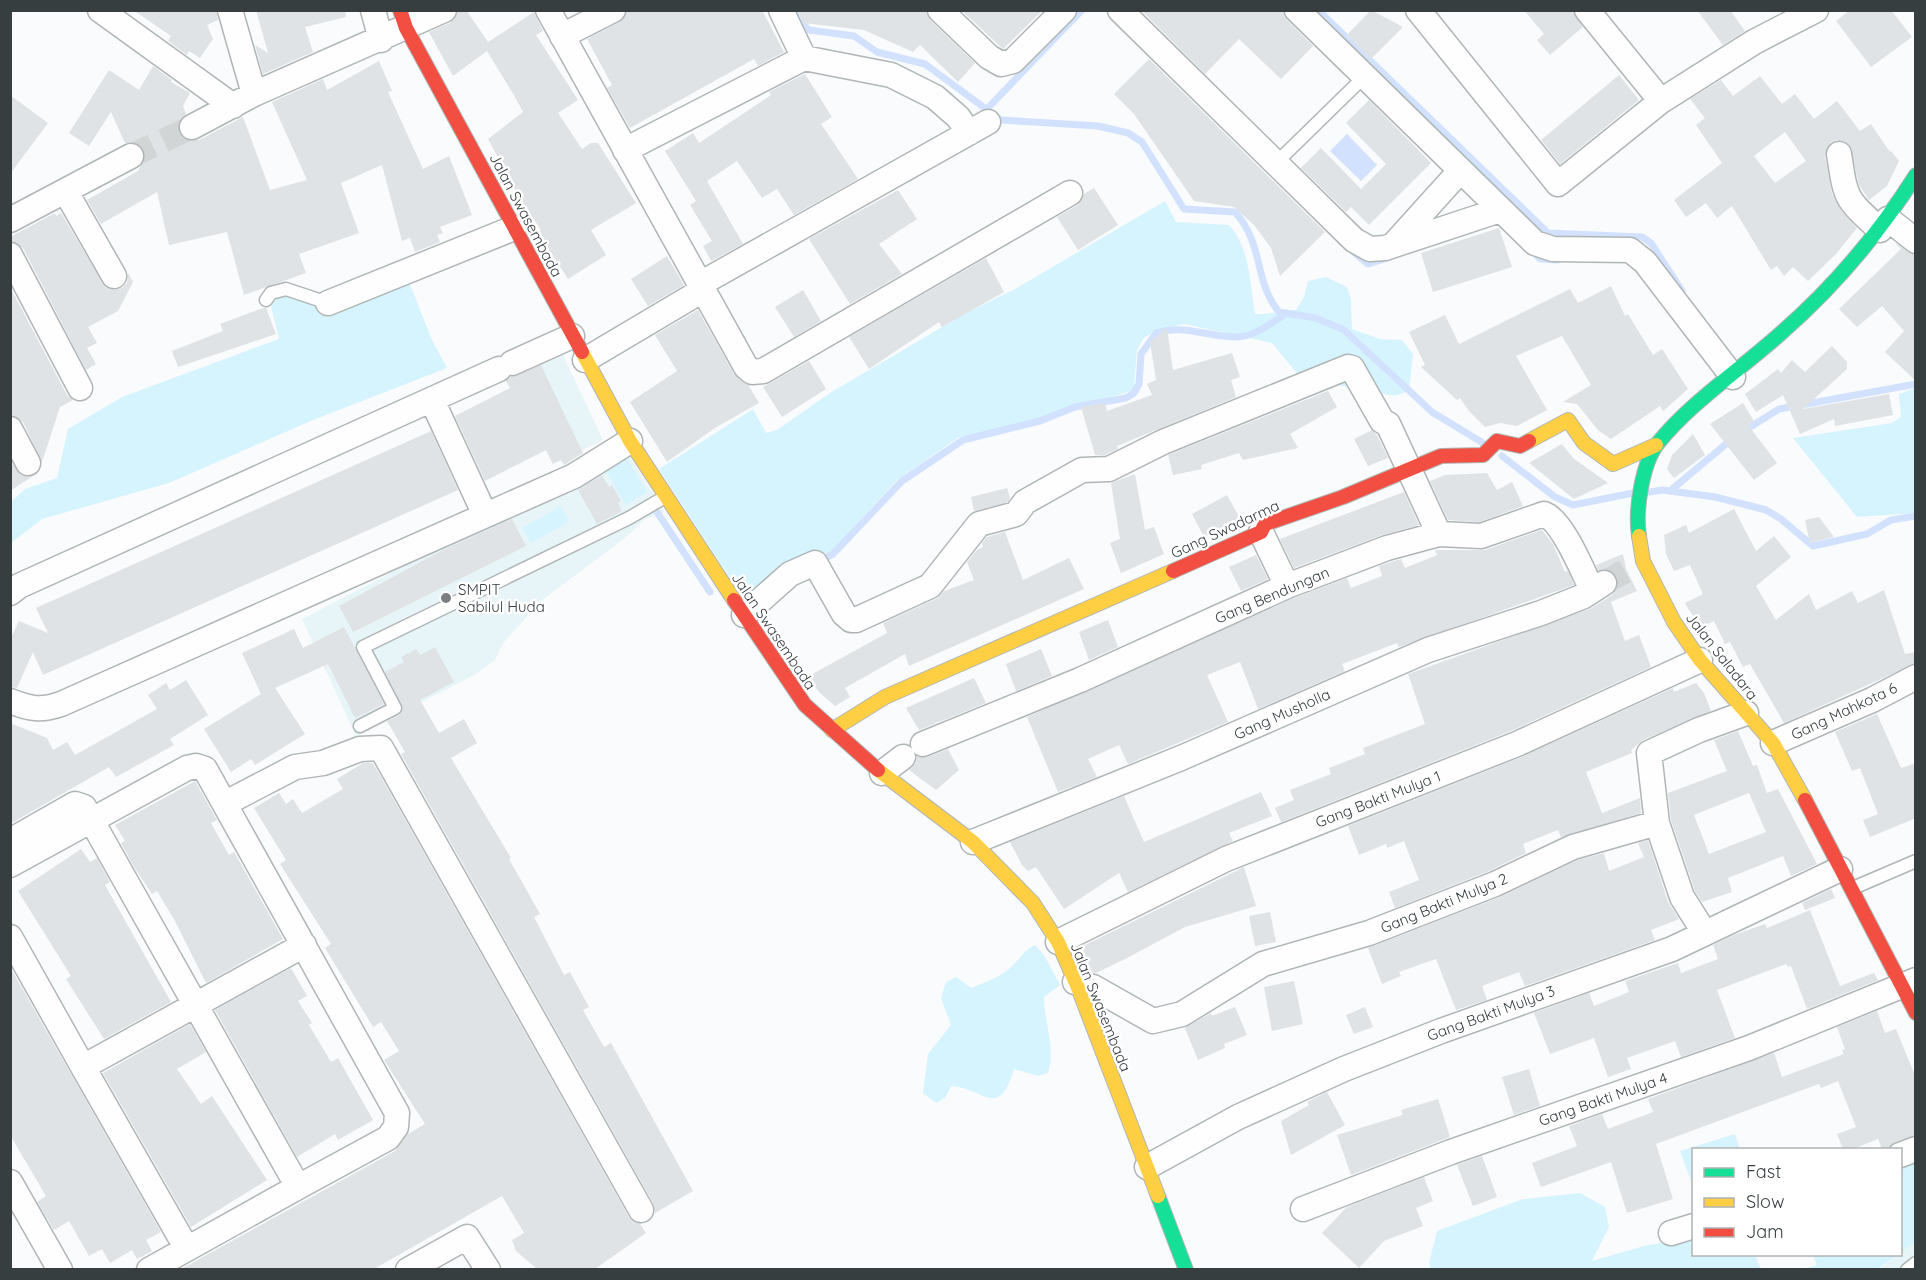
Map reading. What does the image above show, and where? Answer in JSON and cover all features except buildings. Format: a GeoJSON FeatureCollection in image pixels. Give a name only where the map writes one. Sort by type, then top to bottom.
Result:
{"type":"FeatureCollection","features":[{"type":"Feature","properties":{"kind":"street"},"geometry":{"type":"LineString","coordinates":[[100,10],[233,106]]}},
{"type":"Feature","properties":{"kind":"street"},"geometry":{"type":"LineString","coordinates":[[230,10],[254,94]]}},
{"type":"Feature","properties":{"kind":"street"},"geometry":{"type":"LineString","coordinates":[[373,10],[381,40]]}},
{"type":"Feature","properties":{"kind":"street"},"geometry":{"type":"LineString","coordinates":[[192,127],[254,94],[381,40],[403,19],[444,10]]}},
{"type":"Feature","properties":{"kind":"street"},"geometry":{"type":"LineString","coordinates":[[548,10],[746,368],[752,372],[762,371],[1070,193]]}},
{"type":"Feature","properties":{"kind":"street"},"geometry":{"type":"LineString","coordinates":[[562,36],[613,10]]}},
{"type":"Feature","properties":{"kind":"street"},"geometry":{"type":"LineString","coordinates":[[781,10],[804,58]]}},
{"type":"Feature","properties":{"kind":"street"},"geometry":{"type":"LineString","coordinates":[[940,10],[988,57],[1001,64],[1013,61],[1064,10]]}},
{"type":"Feature","properties":{"kind":"street"},"geometry":{"type":"LineString","coordinates":[[1120,10],[1354,240],[1370,249],[1385,248],[1500,210]]}},
{"type":"Feature","properties":{"kind":"street"},"geometry":{"type":"LineString","coordinates":[[1297,10],[1535,243],[1553,249],[1630,250],[1645,262],[1733,377]]}},
{"type":"Feature","properties":{"kind":"street"},"geometry":{"type":"LineString","coordinates":[[1418,10],[1558,184],[1661,101],[1754,42],[1816,10]]}},
{"type":"Feature","properties":{"kind":"street"},"geometry":{"type":"LineString","coordinates":[[1587,10],[1661,101]]}},
{"type":"Feature","properties":{"kind":"street","name":"Jalan Swasembada"},"geometry":{"type":"LineString","coordinates":[[403,19],[630,441],[805,705],[882,773],[973,842],[1033,903],[1058,942],[1186,1269]]}},
{"type":"Feature","properties":{"kind":"street"},"geometry":{"type":"LineString","coordinates":[[585,360],[701,287],[978,127],[958,117],[935,97],[891,75],[804,58],[625,150]]}},
{"type":"Feature","properties":{"kind":"street"},"geometry":{"type":"LineString","coordinates":[[1839,154],[1841,181],[1849,201],[1884,224],[1916,241]]}},
{"type":"Feature","properties":{"kind":"street"},"geometry":{"type":"LineString","coordinates":[[10,220],[131,156]]}},
{"type":"Feature","properties":{"kind":"street"},"geometry":{"type":"LineString","coordinates":[[1395,243],[1460,171]]}},
{"type":"Feature","properties":{"kind":"street","name":"Jalan Saladara"},"geometry":{"type":"LineString","coordinates":[[1916,174],[1884,224],[1849,268],[1733,377],[1679,421],[1652,451],[1642,479],[1637,565],[1700,660],[1773,744],[1809,806],[1845,879],[1909,984],[1916,1013]]}},
{"type":"Feature","properties":{"kind":"street"},"geometry":{"type":"LineString","coordinates":[[66,192],[114,276]]}},
{"type":"Feature","properties":{"kind":"street"},"geometry":{"type":"LineString","coordinates":[[328,303],[514,228]]}},
{"type":"Feature","properties":{"kind":"street"},"geometry":{"type":"LineString","coordinates":[[10,255],[81,388]]}},
{"type":"Feature","properties":{"kind":"street"},"geometry":{"type":"LineString","coordinates":[[10,592],[572,336]]}},
{"type":"Feature","properties":{"kind":"street"},"geometry":{"type":"LineString","coordinates":[[744,615],[790,573],[815,563],[843,614],[850,620],[856,620],[930,586],[979,524],[1016,514],[1025,502],[1082,470],[1108,468],[1172,438],[1348,367],[1352,368],[1382,421],[1388,424],[1438,534]]}},
{"type":"Feature","properties":{"kind":"street"},"geometry":{"type":"LineString","coordinates":[[432,400],[485,515]]}},
{"type":"Feature","properties":{"kind":"street","name":"Gang Swadarma"},"geometry":{"type":"LineString","coordinates":[[832,730],[885,697],[1261,532],[1265,524],[1343,497],[1441,456],[1483,455],[1497,441],[1520,446],[1569,420],[1584,443],[1613,464],[1652,451]]}},
{"type":"Feature","properties":{"kind":"street"},"geometry":{"type":"LineString","coordinates":[[10,429],[28,463]]}},
{"type":"Feature","properties":{"kind":"street"},"geometry":{"type":"LineString","coordinates":[[10,701],[32,710],[46,710],[61,704],[574,476],[630,441]]}},
{"type":"Feature","properties":{"kind":"street","name":"Gang Bendungan"},"geometry":{"type":"LineString","coordinates":[[923,744],[1080,680],[1287,586],[1395,545],[1438,534],[1481,536],[1544,514],[1550,516],[1561,530],[1598,587]]}},
{"type":"Feature","properties":{"kind":"street"},"geometry":{"type":"LineString","coordinates":[[1261,532],[1287,586]]}},
{"type":"Feature","properties":{"kind":"street","name":"Gang Musholla"},"geometry":{"type":"LineString","coordinates":[[973,842],[1181,758],[1428,650],[1541,613],[1598,587]]}},
{"type":"Feature","properties":{"kind":"street","name":"Gang Bakti Mulya 1"},"geometry":{"type":"LineString","coordinates":[[1058,942],[1226,859],[1517,744],[1700,660]]}},
{"type":"Feature","properties":{"kind":"street","name":"Gang Mahkota 6"},"geometry":{"type":"LineString","coordinates":[[1773,744],[1916,677]]}},
{"type":"Feature","properties":{"kind":"street"},"geometry":{"type":"LineString","coordinates":[[1704,932],[1682,897],[1657,823],[1648,753],[1699,730],[1746,713]]}},
{"type":"Feature","properties":{"kind":"street"},"geometry":{"type":"LineString","coordinates":[[226,803],[303,764],[323,763],[360,749],[381,748],[640,1210]]}},
{"type":"Feature","properties":{"kind":"street"},"geometry":{"type":"LineString","coordinates":[[882,773],[903,758]]}},
{"type":"Feature","properties":{"kind":"street"},"geometry":{"type":"LineString","coordinates":[[17,850],[93,820],[187,768],[196,766],[205,769],[397,1113],[396,1127],[388,1138],[149,1269]]}},
{"type":"Feature","properties":{"kind":"street"},"geometry":{"type":"LineString","coordinates":[[93,820],[298,1187]]}},
{"type":"Feature","properties":{"kind":"street","name":"Gang Bakti Mulya 2"},"geometry":{"type":"LineString","coordinates":[[1075,982],[1093,987],[1153,1021],[1182,1014],[1263,964],[1369,933],[1496,884],[1573,847],[1657,823]]}},
{"type":"Feature","properties":{"kind":"street","name":"Gang Bakti Mulya 3"},"geometry":{"type":"LineString","coordinates":[[1147,1167],[1238,1117],[1344,1069],[1441,1031],[1672,949],[1704,932],[1845,879]]}},
{"type":"Feature","properties":{"kind":"street"},"geometry":{"type":"LineString","coordinates":[[10,937],[187,1249]]}},
{"type":"Feature","properties":{"kind":"street"},"geometry":{"type":"LineString","coordinates":[[83,1067],[304,945]]}},
{"type":"Feature","properties":{"kind":"street","name":"Gang Bakti Mulya 4"},"geometry":{"type":"LineString","coordinates":[[1303,1209],[1450,1152],[1749,1048],[1909,984]]}},
{"type":"Feature","properties":{"kind":"street"},"geometry":{"type":"LineString","coordinates":[[10,1182],[60,1269]]}},
{"type":"Feature","properties":{"kind":"street"},"geometry":{"type":"LineString","coordinates":[[1671,1233],[1692,1227]]}},
{"type":"Feature","properties":{"kind":"street"},"geometry":{"type":"LineString","coordinates":[[408,1269],[467,1237],[488,1269]]}},
{"type":"Feature","properties":{"kind":"lane"},"geometry":{"type":"LineString","coordinates":[[1276,163],[1364,77]]}},
{"type":"Feature","properties":{"kind":"lane"},"geometry":{"type":"LineString","coordinates":[[266,300],[271,293],[286,289],[328,303]]}},
{"type":"Feature","properties":{"kind":"lane"},"geometry":{"type":"LineString","coordinates":[[360,726],[395,708],[363,647],[629,518],[666,497]]}},
{"type":"Feature","properties":{"kind":"lane"},"geometry":{"type":"LineString","coordinates":[[1845,879],[1916,861]]}},
{"type":"Feature","properties":{"kind":"lane"},"geometry":{"type":"LineString","coordinates":[[1907,1269],[1916,1263]]}},
{"type":"Feature","properties":{"kind":"shaded area"},"geometry":{"type":"Polygon","coordinates":[[[1347,134],[1377,165],[1361,181],[1330,151],[1347,134]]]}},
{"type":"Feature","properties":{"kind":"shaded area"},"geometry":{"type":"Polygon","coordinates":[[[1165,201],[1176,222],[1229,225],[1236,234],[1245,255],[1255,314],[1296,310],[1304,297],[1308,281],[1326,277],[1347,287],[1351,300],[1352,329],[1380,339],[1402,340],[1413,354],[1409,391],[1395,396],[1301,378],[1272,343],[1184,324],[1154,331],[1143,339],[1137,350],[1134,386],[1131,391],[1018,425],[959,437],[897,480],[832,551],[814,557],[747,604],[659,469],[753,409],[766,433],[777,430],[830,393],[1165,201]]]}},
{"type":"Feature","properties":{"kind":"shaded area"},"geometry":{"type":"Polygon","coordinates":[[[409,282],[432,340],[447,368],[313,420],[169,483],[42,519],[11,543],[11,502],[25,489],[57,478],[68,429],[122,397],[279,339],[271,306],[280,294],[300,296],[328,314],[409,282]]]}},
{"type":"Feature","properties":{"kind":"shaded area"},"geometry":{"type":"Polygon","coordinates":[[[561,351],[603,440],[553,464],[510,375],[561,351]]]}},
{"type":"Feature","properties":{"kind":"shaded area"},"geometry":{"type":"Polygon","coordinates":[[[1915,388],[1915,513],[1857,517],[1793,438],[1892,423],[1901,417],[1899,394],[1915,388]]]}},
{"type":"Feature","properties":{"kind":"shaded area","name":"SMPIT Sabilul Huda"},"geometry":{"type":"Polygon","coordinates":[[[629,456],[665,512],[645,519],[625,538],[542,600],[504,642],[495,660],[476,674],[356,736],[302,619],[452,541],[629,456]]]}},
{"type":"Feature","properties":{"kind":"shaded area"},"geometry":{"type":"Polygon","coordinates":[[[627,458],[647,492],[626,505],[605,470],[627,458]]]}},
{"type":"Feature","properties":{"kind":"shaded area"},"geometry":{"type":"Polygon","coordinates":[[[561,506],[569,522],[531,543],[522,528],[561,506]]]}},
{"type":"Feature","properties":{"kind":"shaded area"},"geometry":{"type":"Polygon","coordinates":[[[1035,945],[1044,955],[1060,985],[1044,997],[1051,1055],[1048,1073],[1038,1076],[1014,1069],[1008,1085],[1002,1094],[995,1098],[988,1098],[951,1086],[945,1098],[936,1103],[923,1093],[928,1054],[951,1025],[941,998],[946,982],[956,977],[971,988],[981,984],[1006,971],[1035,945]]]}},
{"type":"Feature","properties":{"kind":"shaded area"},"geometry":{"type":"Polygon","coordinates":[[[1735,1134],[1740,1148],[1692,1148],[1692,1183],[1680,1151],[1735,1134]]]}},
{"type":"Feature","properties":{"kind":"shaded area"},"geometry":{"type":"Polygon","coordinates":[[[1915,1163],[1915,1242],[1902,1252],[1902,1168],[1915,1163]]]}},
{"type":"Feature","properties":{"kind":"shaded area"},"geometry":{"type":"Polygon","coordinates":[[[1580,1193],[1605,1207],[1609,1227],[1592,1261],[1644,1246],[1692,1237],[1692,1256],[1755,1256],[1761,1269],[1431,1270],[1429,1263],[1437,1231],[1523,1199],[1580,1193]]]}},
{"type":"Feature","properties":{"kind":"shaded area"},"geometry":{"type":"Polygon","coordinates":[[[1915,1242],[1915,1269],[1877,1270],[1897,1256],[1902,1256],[1902,1252],[1915,1242]]]}},
{"type":"Feature","properties":{"kind":"shaded area"},"geometry":{"type":"Polygon","coordinates":[[[1814,1256],[1896,1256],[1877,1269],[1804,1269],[1817,1265],[1814,1256]]]}},
{"type":"Feature","properties":{"kind":"waterway"},"geometry":{"type":"LineString","coordinates":[[797,10],[801,22],[809,30],[854,36],[877,52],[925,64],[1001,120],[1098,126],[1128,133],[1142,142],[1184,209],[1235,212],[1251,237],[1265,288],[1279,312],[1316,318],[1344,330],[1432,412],[1483,443]]}},
{"type":"Feature","properties":{"kind":"waterway"},"geometry":{"type":"LineString","coordinates":[[986,110],[1082,10]]}},
{"type":"Feature","properties":{"kind":"waterway"},"geometry":{"type":"LineString","coordinates":[[1318,10],[1548,233],[1642,237],[1651,243],[1682,291]]}},
{"type":"Feature","properties":{"kind":"waterway"},"geometry":{"type":"LineString","coordinates":[[1351,250],[1368,264],[1391,257]]}},
{"type":"Feature","properties":{"kind":"waterway"},"geometry":{"type":"LineString","coordinates":[[1533,251],[1540,259],[1557,260]]}},
{"type":"Feature","properties":{"kind":"waterway"},"geometry":{"type":"LineString","coordinates":[[823,559],[833,554],[902,481],[963,440],[1040,421],[1075,407],[1126,398],[1134,393],[1139,384],[1141,354],[1156,333],[1187,330],[1236,337],[1250,335],[1287,313]]}},
{"type":"Feature","properties":{"kind":"waterway"},"geometry":{"type":"LineString","coordinates":[[1744,431],[1779,409],[1916,384]]}},
{"type":"Feature","properties":{"kind":"waterway"},"geometry":{"type":"LineString","coordinates":[[1670,491],[1732,439]]}},
{"type":"Feature","properties":{"kind":"waterway"},"geometry":{"type":"LineString","coordinates":[[1502,456],[1555,497],[1573,505],[1633,493]]}},
{"type":"Feature","properties":{"kind":"waterway"},"geometry":{"type":"LineString","coordinates":[[1650,492],[1663,490],[1715,497],[1766,510],[1781,519],[1813,546],[1867,534],[1891,520],[1916,516]]}},
{"type":"Feature","properties":{"kind":"waterway"},"geometry":{"type":"LineString","coordinates":[[655,509],[710,592]]}},
{"type":"Feature","properties":{"kind":"tunnel"},"geometry":{"type":"LineString","coordinates":[[131,156],[192,127]]}},
{"type":"Feature","properties":{"kind":"tunnel"},"geometry":{"type":"LineString","coordinates":[[1604,583],[1631,568]]}},
{"type":"Feature","properties":{"kind":"traffic: fast"},"geometry":{"type":"LineString","coordinates":[[1639,536],[1638,514],[1641,488],[1648,462],[1658,443],[1700,400],[1780,334],[1819,298],[1871,239],[1916,175]]}},
{"type":"Feature","properties":{"kind":"traffic: fast"},"geometry":{"type":"LineString","coordinates":[[1158,1196],[1186,1270]]}},
{"type":"Feature","properties":{"kind":"traffic: slow"},"geometry":{"type":"LineString","coordinates":[[582,352],[630,441],[734,600]]}},
{"type":"Feature","properties":{"kind":"traffic: slow"},"geometry":{"type":"LineString","coordinates":[[1529,441],[1568,420],[1584,443],[1613,464],[1656,445]]}},
{"type":"Feature","properties":{"kind":"traffic: slow"},"geometry":{"type":"LineString","coordinates":[[1639,536],[1643,561],[1674,622],[1700,660],[1773,743],[1805,800]]}},
{"type":"Feature","properties":{"kind":"traffic: slow"},"geometry":{"type":"LineString","coordinates":[[832,730],[885,697],[1173,571]]}},
{"type":"Feature","properties":{"kind":"traffic: slow"},"geometry":{"type":"LineString","coordinates":[[878,770],[973,842],[1033,903],[1058,942],[1079,990],[1158,1196]]}},
{"type":"Feature","properties":{"kind":"traffic: jam"},"geometry":{"type":"LineString","coordinates":[[400,10],[406,28],[582,352]]}},
{"type":"Feature","properties":{"kind":"traffic: jam"},"geometry":{"type":"LineString","coordinates":[[1173,571],[1261,532],[1265,524],[1343,497],[1441,456],[1483,455],[1497,441],[1520,446],[1529,441]]}},
{"type":"Feature","properties":{"kind":"traffic: jam"},"geometry":{"type":"LineString","coordinates":[[734,600],[805,705],[878,770]]}},
{"type":"Feature","properties":{"kind":"traffic: jam"},"geometry":{"type":"LineString","coordinates":[[1805,800],[1916,1013]]}},
{"type":"Feature","properties":{"kind":"place","name":"SMPIT Sabilul Huda"},"geometry":{"type":"Point","coordinates":[446,598]}}]}
